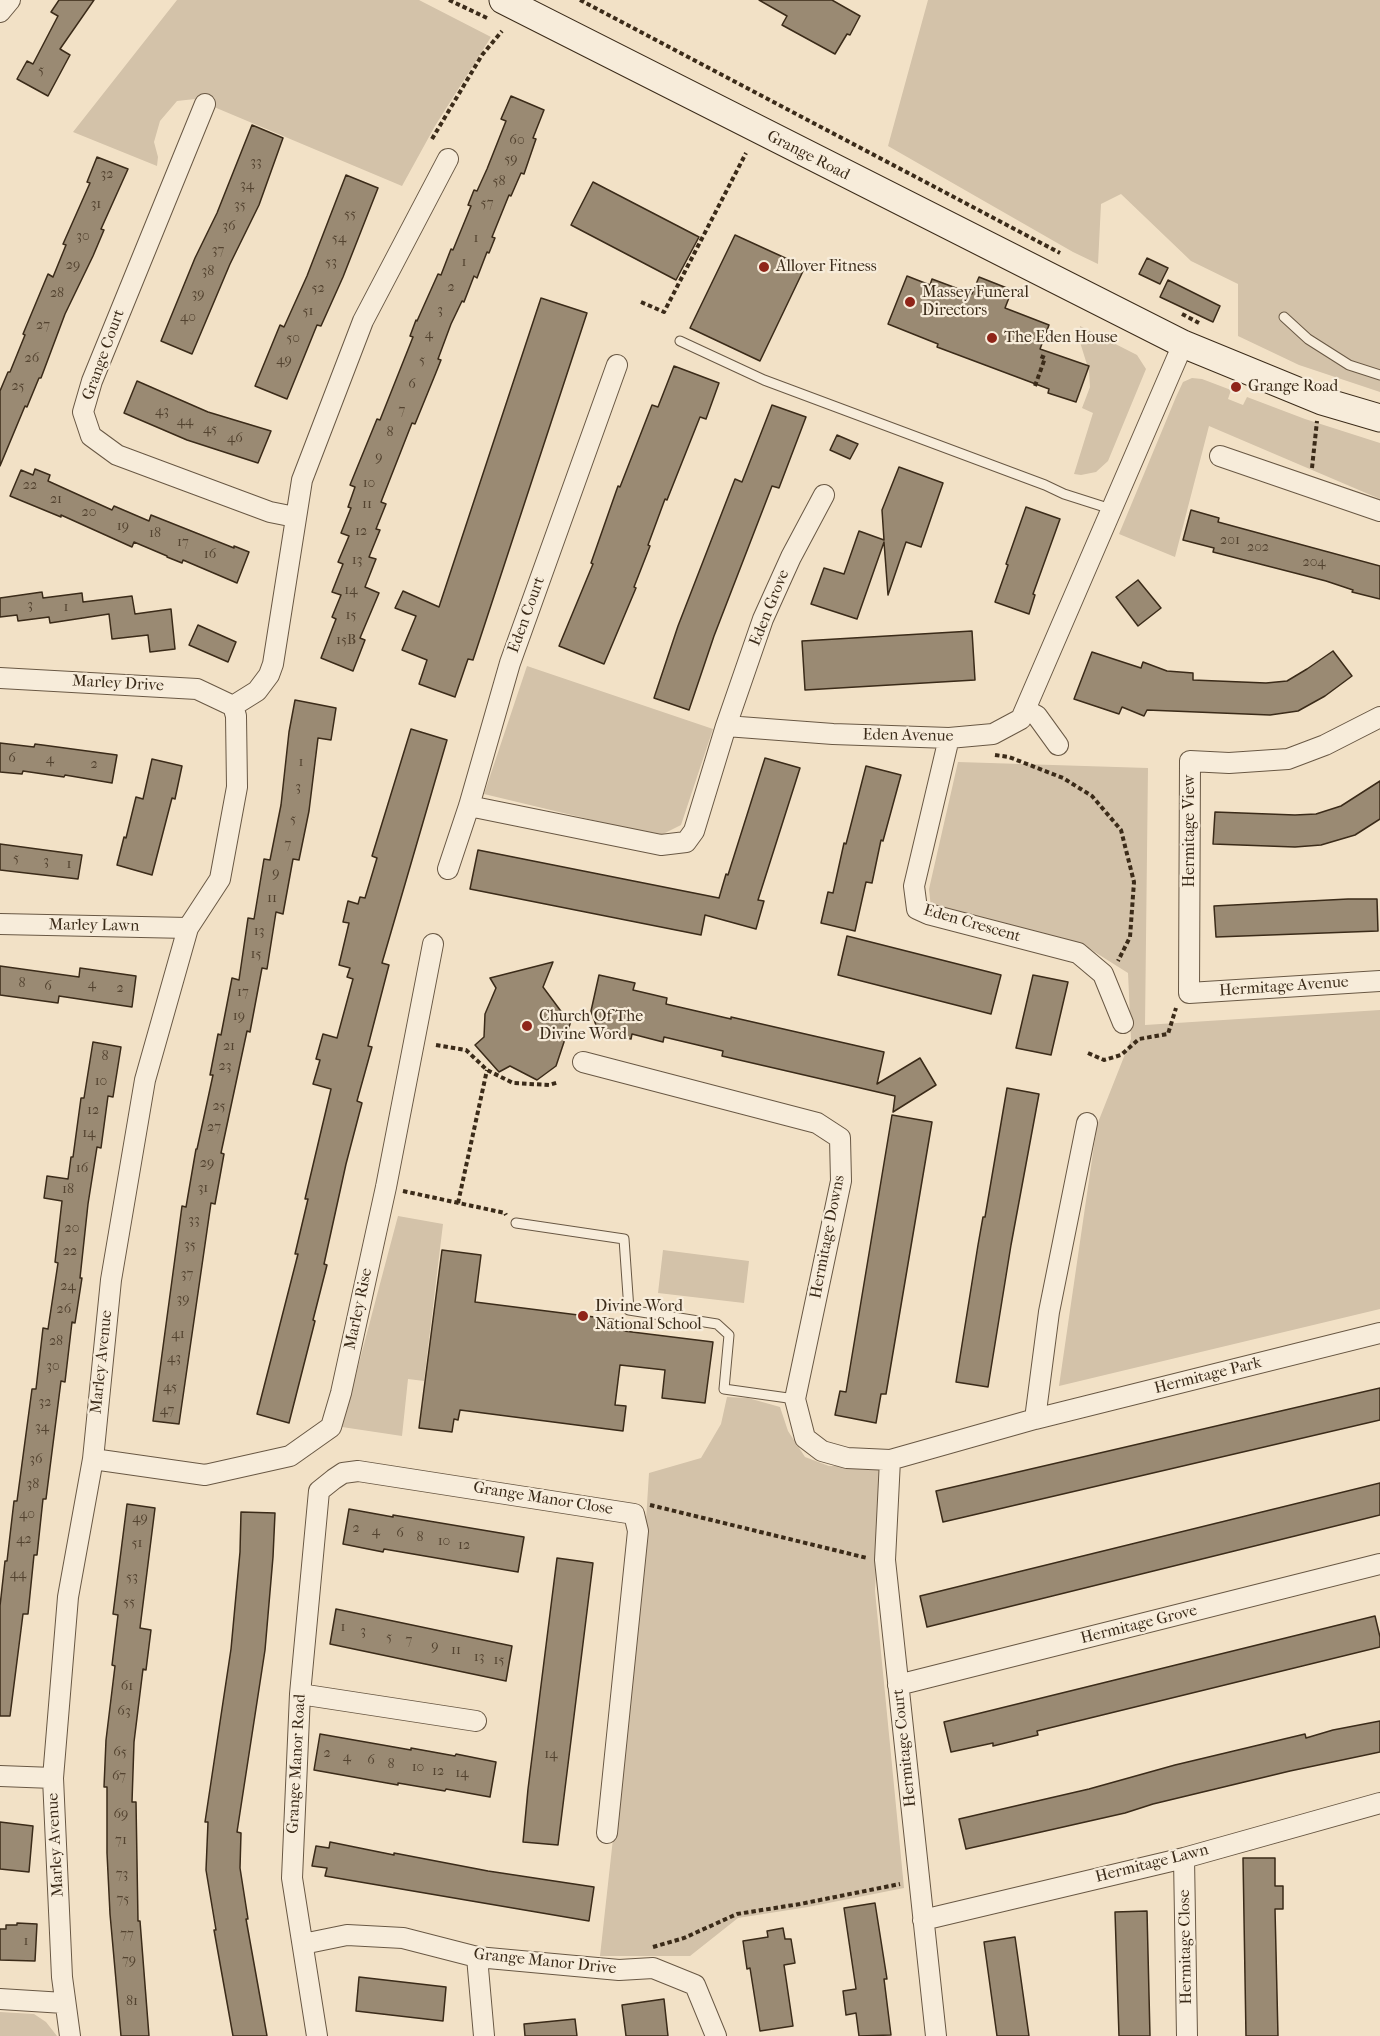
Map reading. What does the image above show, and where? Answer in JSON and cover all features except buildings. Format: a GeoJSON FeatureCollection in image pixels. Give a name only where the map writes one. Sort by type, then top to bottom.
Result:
{"type":"FeatureCollection","features":[{"type":"Feature","properties":{"kind":"main road","name":"Grange Road"},"geometry":{"type":"LineString","coordinates":[[503,0],[1183,344],[1322,401],[1380,418]]}},
{"type":"Feature","properties":{"kind":"street"},"geometry":{"type":"LineString","coordinates":[[0,12],[10,0]]}},
{"type":"Feature","properties":{"kind":"street","name":"Grange Court"},"geometry":{"type":"LineString","coordinates":[[205,104],[92,381],[83,412],[91,436],[117,455],[270,512],[296,517]]}},
{"type":"Feature","properties":{"kind":"street"},"geometry":{"type":"LineString","coordinates":[[233,706],[257,691],[273,664],[302,480],[363,321],[448,159]]}},
{"type":"Feature","properties":{"kind":"street"},"geometry":{"type":"LineString","coordinates":[[1058,745],[1037,716],[1024,714],[1183,344]]}},
{"type":"Feature","properties":{"kind":"street","name":"Eden Court"},"geometry":{"type":"LineString","coordinates":[[448,869],[469,806],[510,663],[617,365]]}},
{"type":"Feature","properties":{"kind":"street"},"geometry":{"type":"LineString","coordinates":[[1220,456],[1380,511]]}},
{"type":"Feature","properties":{"kind":"street","name":"Eden Grove"},"geometry":{"type":"LineString","coordinates":[[726,726],[763,619],[791,557],[824,495]]}},
{"type":"Feature","properties":{"kind":"street","name":"Marley Drive"},"geometry":{"type":"LineString","coordinates":[[0,678],[197,688],[233,706]]}},
{"type":"Feature","properties":{"kind":"street","name":"Marley Avenue"},"geometry":{"type":"LineString","coordinates":[[69,2036],[64,2003],[52,1778],[68,1597],[93,1459],[111,1280],[145,1080],[188,928],[220,879],[237,787],[236,716],[233,706]]}},
{"type":"Feature","properties":{"kind":"street","name":"Eden Avenue"},"geometry":{"type":"LineString","coordinates":[[726,726],[833,734],[949,738],[993,734],[1024,714]]}},
{"type":"Feature","properties":{"kind":"street","name":"Hermitage View"},"geometry":{"type":"LineString","coordinates":[[1189,993],[1190,761],[1229,763],[1288,759],[1325,745],[1380,717]]}},
{"type":"Feature","properties":{"kind":"street"},"geometry":{"type":"LineString","coordinates":[[469,806],[661,845],[686,842],[694,831],[726,726]]}},
{"type":"Feature","properties":{"kind":"street","name":"Eden Crescent"},"geometry":{"type":"LineString","coordinates":[[949,738],[914,886],[917,909],[939,917],[1078,953],[1103,974],[1123,1023]]}},
{"type":"Feature","properties":{"kind":"street","name":"Marley Lawn"},"geometry":{"type":"LineString","coordinates":[[0,924],[188,928]]}},
{"type":"Feature","properties":{"kind":"street","name":"Marley Rise"},"geometry":{"type":"LineString","coordinates":[[93,1459],[205,1475],[290,1456],[331,1427],[341,1393],[386,1187],[433,944]]}},
{"type":"Feature","properties":{"kind":"street","name":"Hermitage Avenue"},"geometry":{"type":"LineString","coordinates":[[1189,993],[1380,981]]}},
{"type":"Feature","properties":{"kind":"street","name":"Hermitage Downs"},"geometry":{"type":"LineString","coordinates":[[583,1062],[817,1123],[840,1138],[841,1181],[795,1399],[798,1420],[805,1438],[822,1451],[847,1458],[891,1460]]}},
{"type":"Feature","properties":{"kind":"street"},"geometry":{"type":"LineString","coordinates":[[1035,1419],[1049,1312],[1087,1123]]}},
{"type":"Feature","properties":{"kind":"street","name":"Hermitage Park"},"geometry":{"type":"LineString","coordinates":[[891,1460],[1035,1419],[1380,1333]]}},
{"type":"Feature","properties":{"kind":"street","name":"Hermitage Court"},"geometry":{"type":"LineString","coordinates":[[891,1460],[885,1560],[936,2036]]}},
{"type":"Feature","properties":{"kind":"street","name":"Grange Manor Close"},"geometry":{"type":"LineString","coordinates":[[319,1491],[343,1473],[358,1471],[634,1514],[638,1531],[608,1833]]}},
{"type":"Feature","properties":{"kind":"street","name":"Grange Manor Road"},"geometry":{"type":"LineString","coordinates":[[318,2036],[292,1878],[300,1694],[319,1491]]}},
{"type":"Feature","properties":{"kind":"street","name":"Hermitage Grove"},"geometry":{"type":"LineString","coordinates":[[898,1685],[1380,1564]]}},
{"type":"Feature","properties":{"kind":"street"},"geometry":{"type":"LineString","coordinates":[[300,1694],[476,1721]]}},
{"type":"Feature","properties":{"kind":"street"},"geometry":{"type":"LineString","coordinates":[[0,1776],[52,1778]]}},
{"type":"Feature","properties":{"kind":"street","name":"Hermitage Lawn"},"geometry":{"type":"LineString","coordinates":[[923,1920],[1184,1858],[1380,1803]]}},
{"type":"Feature","properties":{"kind":"street","name":"Hermitage Close"},"geometry":{"type":"LineString","coordinates":[[1184,1858],[1187,2036]]}},
{"type":"Feature","properties":{"kind":"street","name":"Grange Manor Drive"},"geometry":{"type":"LineString","coordinates":[[303,1944],[347,1935],[403,1938],[477,1957],[619,1970],[654,1968],[695,1985],[716,2036]]}},
{"type":"Feature","properties":{"kind":"street"},"geometry":{"type":"LineString","coordinates":[[477,1957],[484,2036]]}},
{"type":"Feature","properties":{"kind":"street"},"geometry":{"type":"LineString","coordinates":[[0,1999],[64,2003]]}},
{"type":"Feature","properties":{"kind":"lane"},"geometry":{"type":"LineString","coordinates":[[1284,317],[1308,339],[1349,364],[1380,375]]}},
{"type":"Feature","properties":{"kind":"lane"},"geometry":{"type":"LineString","coordinates":[[680,341],[764,380],[1064,494],[1111,509]]}},
{"type":"Feature","properties":{"kind":"lane"},"geometry":{"type":"LineString","coordinates":[[512,1222],[624,1239],[629,1310],[717,1324],[729,1335],[724,1389],[795,1399]]}},
{"type":"Feature","properties":{"kind":"path"},"geometry":{"type":"LineString","coordinates":[[580,0],[1063,254]]}},
{"type":"Feature","properties":{"kind":"path"},"geometry":{"type":"LineString","coordinates":[[432,139],[482,55],[502,31]]}},
{"type":"Feature","properties":{"kind":"path"},"geometry":{"type":"LineString","coordinates":[[642,302],[664,312],[746,153]]}},
{"type":"Feature","properties":{"kind":"path"},"geometry":{"type":"LineString","coordinates":[[1173,310],[1203,325]]}},
{"type":"Feature","properties":{"kind":"path"},"geometry":{"type":"LineString","coordinates":[[1035,386],[1045,358],[1038,355]]}},
{"type":"Feature","properties":{"kind":"path"},"geometry":{"type":"LineString","coordinates":[[1311,487],[1317,415]]}},
{"type":"Feature","properties":{"kind":"path"},"geometry":{"type":"LineString","coordinates":[[992,755],[1009,757],[1063,778],[1092,796],[1121,830],[1134,882],[1130,938],[1116,965]]}},
{"type":"Feature","properties":{"kind":"path"},"geometry":{"type":"LineString","coordinates":[[1088,1053],[1104,1060],[1121,1054],[1139,1039],[1168,1034],[1177,1006],[1189,993]]}},
{"type":"Feature","properties":{"kind":"path"},"geometry":{"type":"LineString","coordinates":[[436,1045],[466,1050],[487,1070],[513,1083],[549,1085],[559,1082]]}},
{"type":"Feature","properties":{"kind":"path"},"geometry":{"type":"LineString","coordinates":[[459,1203],[487,1070]]}},
{"type":"Feature","properties":{"kind":"path"},"geometry":{"type":"LineString","coordinates":[[404,1191],[505,1213],[512,1222]]}},
{"type":"Feature","properties":{"kind":"path"},"geometry":{"type":"LineString","coordinates":[[650,1505],[874,1560]]}},
{"type":"Feature","properties":{"kind":"path"},"geometry":{"type":"LineString","coordinates":[[650,1948],[684,1938],[737,1914],[910,1882]]}},
{"type":"Feature","properties":{"kind":"shaded area"},"geometry":{"type":"Polygon","coordinates":[[[177,0],[419,0],[491,37],[435,126],[402,186],[195,99],[177,101],[160,121],[154,142],[158,157],[157,166],[73,132],[177,0]]]}},
{"type":"Feature","properties":{"kind":"shaded area"},"geometry":{"type":"Polygon","coordinates":[[[928,0],[1380,0],[1380,392],[1299,365],[1238,336],[1238,284],[1191,261],[1121,194],[1101,204],[1098,264],[888,146],[928,0]]]}},
{"type":"Feature","properties":{"kind":"shaded area"},"geometry":{"type":"Polygon","coordinates":[[[1080,326],[1137,355],[1146,369],[1108,461],[1096,472],[1081,475],[1074,474],[1093,413],[1082,408],[1090,387],[1089,371],[1079,339],[1080,326]]]}},
{"type":"Feature","properties":{"kind":"shaded area"},"geometry":{"type":"Polygon","coordinates":[[[1192,378],[1202,379],[1231,390],[1228,399],[1243,405],[1247,397],[1305,419],[1380,443],[1380,499],[1209,426],[1175,557],[1119,534],[1183,382],[1192,378]]]}},
{"type":"Feature","properties":{"kind":"shaded area"},"geometry":{"type":"Polygon","coordinates":[[[527,666],[713,729],[681,825],[659,836],[484,794],[527,666]]]}},
{"type":"Feature","properties":{"kind":"shaded area"},"geometry":{"type":"Polygon","coordinates":[[[958,762],[1148,768],[1145,1025],[1380,1010],[1380,1309],[1059,1386],[1097,1125],[1131,1039],[1128,973],[1082,944],[931,908],[929,889],[958,762]]]}},
{"type":"Feature","properties":{"kind":"shaded area"},"geometry":{"type":"Polygon","coordinates":[[[398,1216],[443,1224],[424,1381],[408,1379],[402,1436],[342,1427],[398,1216]]]}},
{"type":"Feature","properties":{"kind":"shaded area"},"geometry":{"type":"Polygon","coordinates":[[[663,1250],[749,1261],[744,1303],[658,1293],[663,1250]]]}},
{"type":"Feature","properties":{"kind":"shaded area"},"geometry":{"type":"Polygon","coordinates":[[[727,1397],[748,1398],[780,1407],[788,1431],[805,1457],[829,1466],[872,1466],[881,1472],[875,1591],[904,1888],[738,1918],[690,1956],[600,1956],[643,1568],[649,1473],[701,1458],[721,1424],[727,1397]]]}},
{"type":"Feature","properties":{"kind":"shaded area"},"geometry":{"type":"Polygon","coordinates":[[[0,2012],[34,2014],[46,2022],[57,2036],[0,2036],[0,2012]]]}},
{"type":"Feature","properties":{"kind":"place","name":"Allover Fitness"},"geometry":{"type":"Point","coordinates":[764,267]}},
{"type":"Feature","properties":{"kind":"place","name":"Massey Funeral Directors"},"geometry":{"type":"Point","coordinates":[910,302]}},
{"type":"Feature","properties":{"kind":"place","name":"The Eden House"},"geometry":{"type":"Point","coordinates":[992,338]}},
{"type":"Feature","properties":{"kind":"place","name":"Grange Road"},"geometry":{"type":"Point","coordinates":[1236,387]}},
{"type":"Feature","properties":{"kind":"place","name":"Church Of The Divine Word"},"geometry":{"type":"Point","coordinates":[527,1026]}},
{"type":"Feature","properties":{"kind":"place","name":"Divine Word National School"},"geometry":{"type":"Point","coordinates":[583,1316]}}]}
